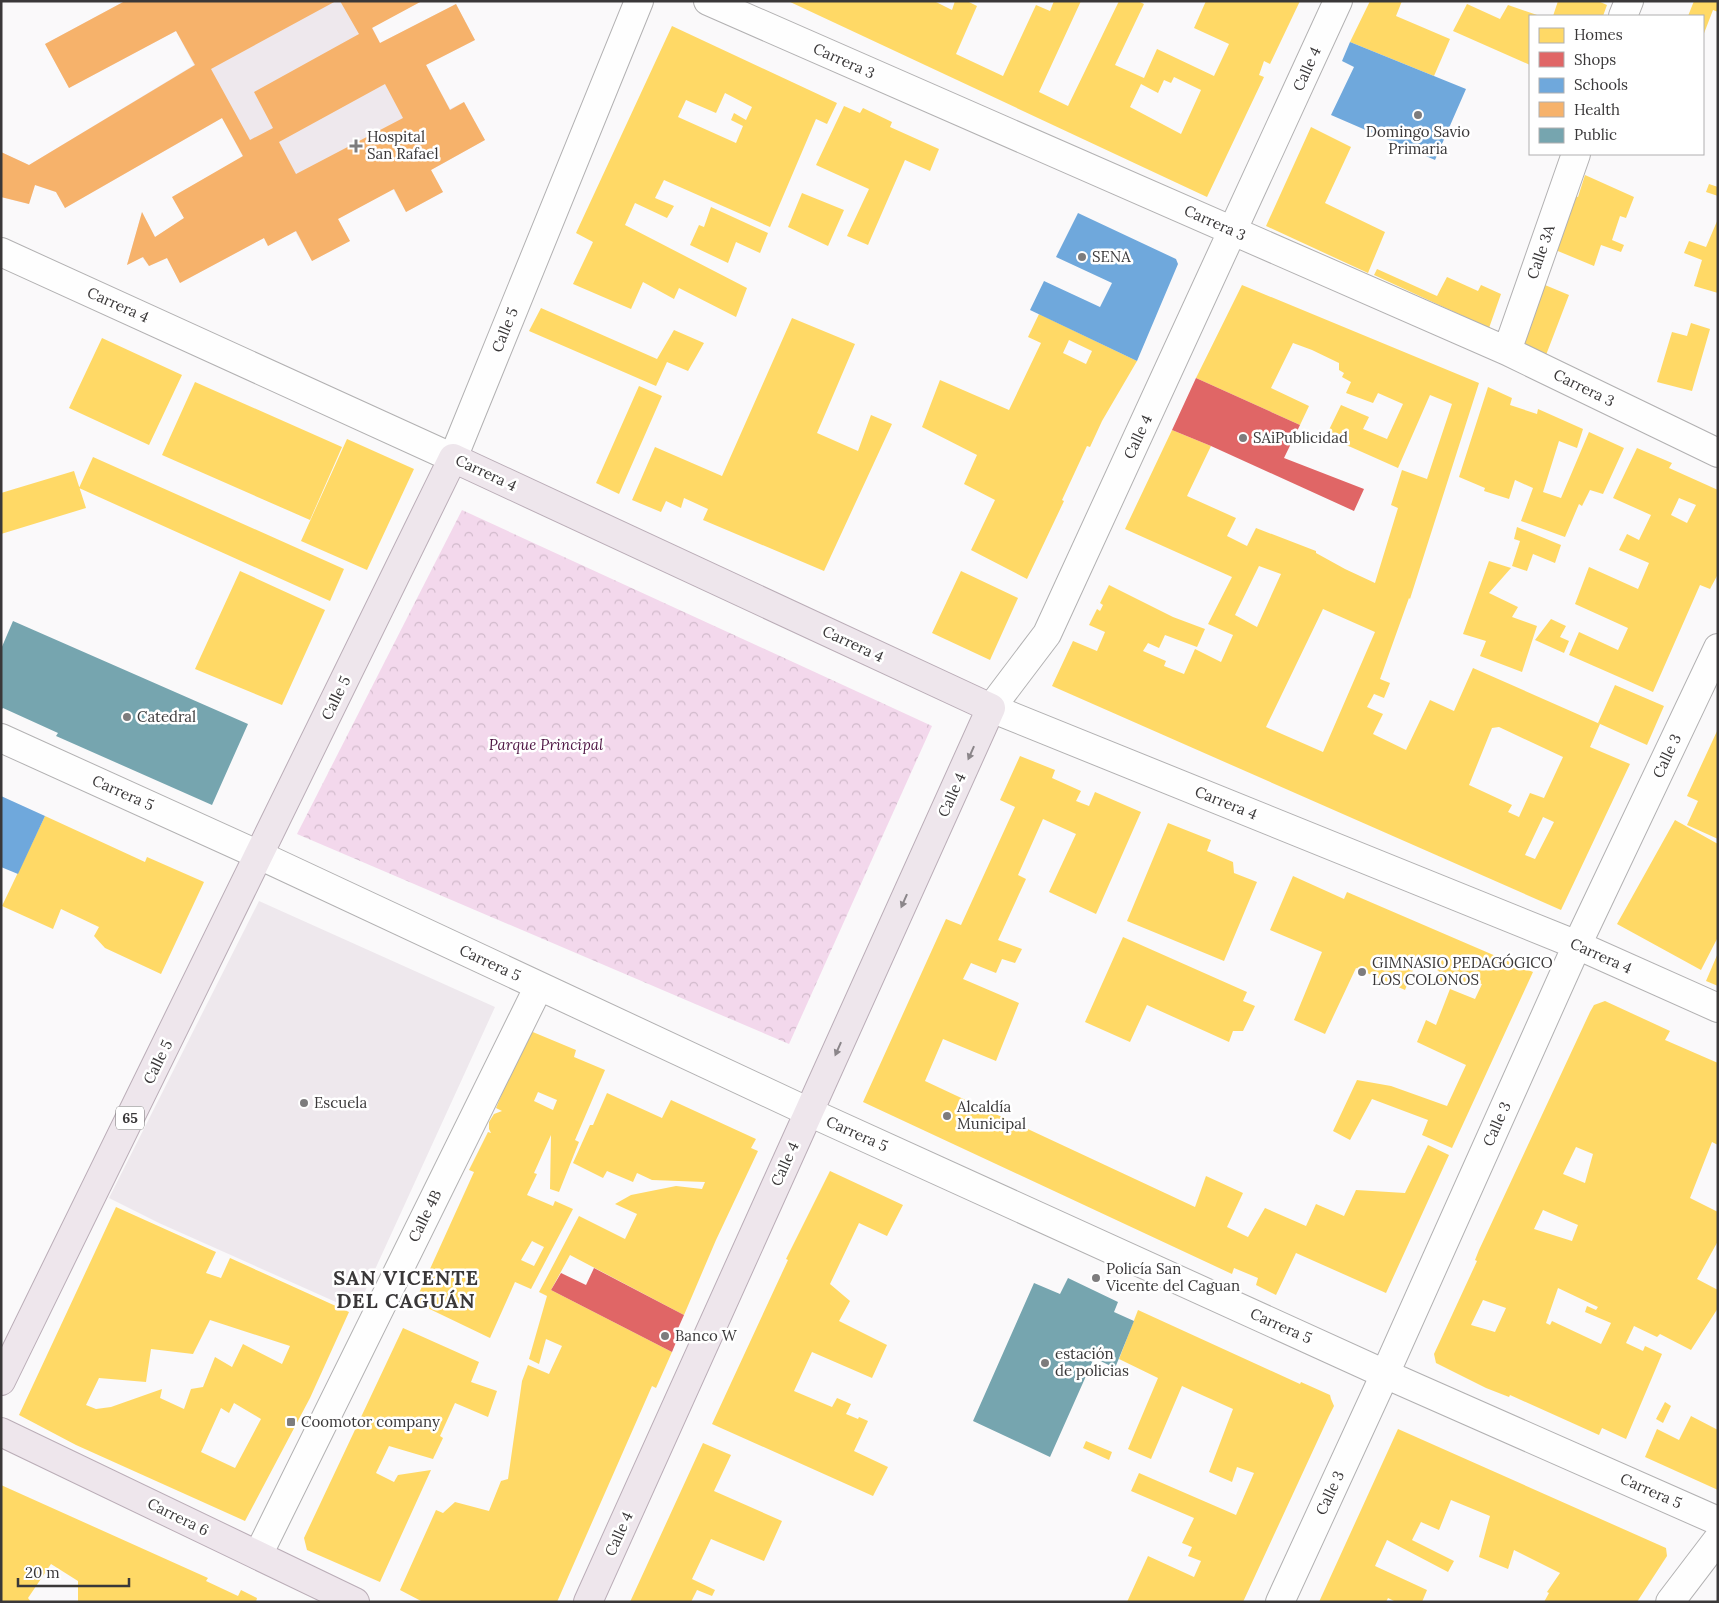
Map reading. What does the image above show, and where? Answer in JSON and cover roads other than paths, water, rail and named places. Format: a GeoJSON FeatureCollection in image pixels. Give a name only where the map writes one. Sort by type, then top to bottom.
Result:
{"type":"FeatureCollection","features":[{"type":"Feature","properties":{"kind":"main road","name":"Carrera 4"},"geometry":{"type":"LineString","coordinates":[[453,458],[991,708]]}},
{"type":"Feature","properties":{"kind":"main road","name":"Calle 5"},"geometry":{"type":"LineString","coordinates":[[1,1381],[453,458]]}},
{"type":"Feature","properties":{"kind":"main road","name":"Calle 4"},"geometry":{"type":"LineString","coordinates":[[588,1602],[991,708]]}},
{"type":"Feature","properties":{"kind":"main road","name":"Carrera 6"},"geometry":{"type":"LineString","coordinates":[[1,1432],[355,1602]]}},
{"type":"Feature","properties":{"kind":"street","name":"Calle 5"},"geometry":{"type":"LineString","coordinates":[[453,458],[640,1]]}},
{"type":"Feature","properties":{"kind":"street","name":"Carrera 3"},"geometry":{"type":"LineString","coordinates":[[708,1],[1507,351],[1718,453]]}},
{"type":"Feature","properties":{"kind":"street","name":"Calle 4"},"geometry":{"type":"LineString","coordinates":[[991,708],[1047,634],[1338,1]]}},
{"type":"Feature","properties":{"kind":"street"},"geometry":{"type":"LineString","coordinates":[[1623,15],[1629,1]]}},
{"type":"Feature","properties":{"kind":"street","name":"Calle 3A"},"geometry":{"type":"LineString","coordinates":[[1507,351],[1576,155]]}},
{"type":"Feature","properties":{"kind":"street","name":"Carrera 4"},"geometry":{"type":"LineString","coordinates":[[1,252],[453,458]]}},
{"type":"Feature","properties":{"kind":"street","name":"Calle 3"},"geometry":{"type":"LineString","coordinates":[[1280,1602],[1578,945],[1718,648]]}},
{"type":"Feature","properties":{"kind":"street","name":"Carrera 4"},"geometry":{"type":"LineString","coordinates":[[991,708],[1578,945],[1718,1008]]}},
{"type":"Feature","properties":{"kind":"street","name":"Carrera 5"},"geometry":{"type":"LineString","coordinates":[[1,738],[259,855],[809,1112],[1385,1374],[1718,1520]]}},
{"type":"Feature","properties":{"kind":"street","name":"Calle 4B"},"geometry":{"type":"LineString","coordinates":[[258,1555],[539,986]]}},
{"type":"Feature","properties":{"kind":"street"},"geometry":{"type":"LineString","coordinates":[[1670,1602],[1718,1539]]}},
{"type":"Feature","properties":{"kind":"place","name":"Domingo Savio Primaria"},"geometry":{"type":"Point","coordinates":[1418,115]}},
{"type":"Feature","properties":{"kind":"place","name":"Hospital San Rafael"},"geometry":{"type":"Point","coordinates":[356,146]}},
{"type":"Feature","properties":{"kind":"place","name":"SENA"},"geometry":{"type":"Point","coordinates":[1082,257]}},
{"type":"Feature","properties":{"kind":"place","name":"SAiPublicidad"},"geometry":{"type":"Point","coordinates":[1243,438]}},
{"type":"Feature","properties":{"kind":"place","name":"Catedral"},"geometry":{"type":"Point","coordinates":[127,717]}},
{"type":"Feature","properties":{"kind":"place","name":"GIMNASIO PEDAGÓGICO LOS COLONOS"},"geometry":{"type":"Point","coordinates":[1362,972]}},
{"type":"Feature","properties":{"kind":"place","name":"Escuela"},"geometry":{"type":"Point","coordinates":[304,1103]}},
{"type":"Feature","properties":{"kind":"place","name":"Alcaldía Municipal"},"geometry":{"type":"Point","coordinates":[947,1116]}},
{"type":"Feature","properties":{"kind":"place","name":"Policía San Vicente del Caguan"},"geometry":{"type":"Point","coordinates":[1096,1278]}},
{"type":"Feature","properties":{"kind":"place","name":"Banco W"},"geometry":{"type":"Point","coordinates":[665,1336]}},
{"type":"Feature","properties":{"kind":"place","name":"estación de policias"},"geometry":{"type":"Point","coordinates":[1045,1363]}},
{"type":"Feature","properties":{"kind":"place","name":"Coomotor company"},"geometry":{"type":"Point","coordinates":[291,1422]}},
{"type":"Feature","properties":{"kind":"district","name":"SAN VICENTE DEL CAGUÁN"},"geometry":{"type":"Point","coordinates":[406,1290]}},
{"type":"Feature","properties":{"kind":"park label","name":"Parque Principal"},"geometry":{"type":"Point","coordinates":[546,745]}}]}
